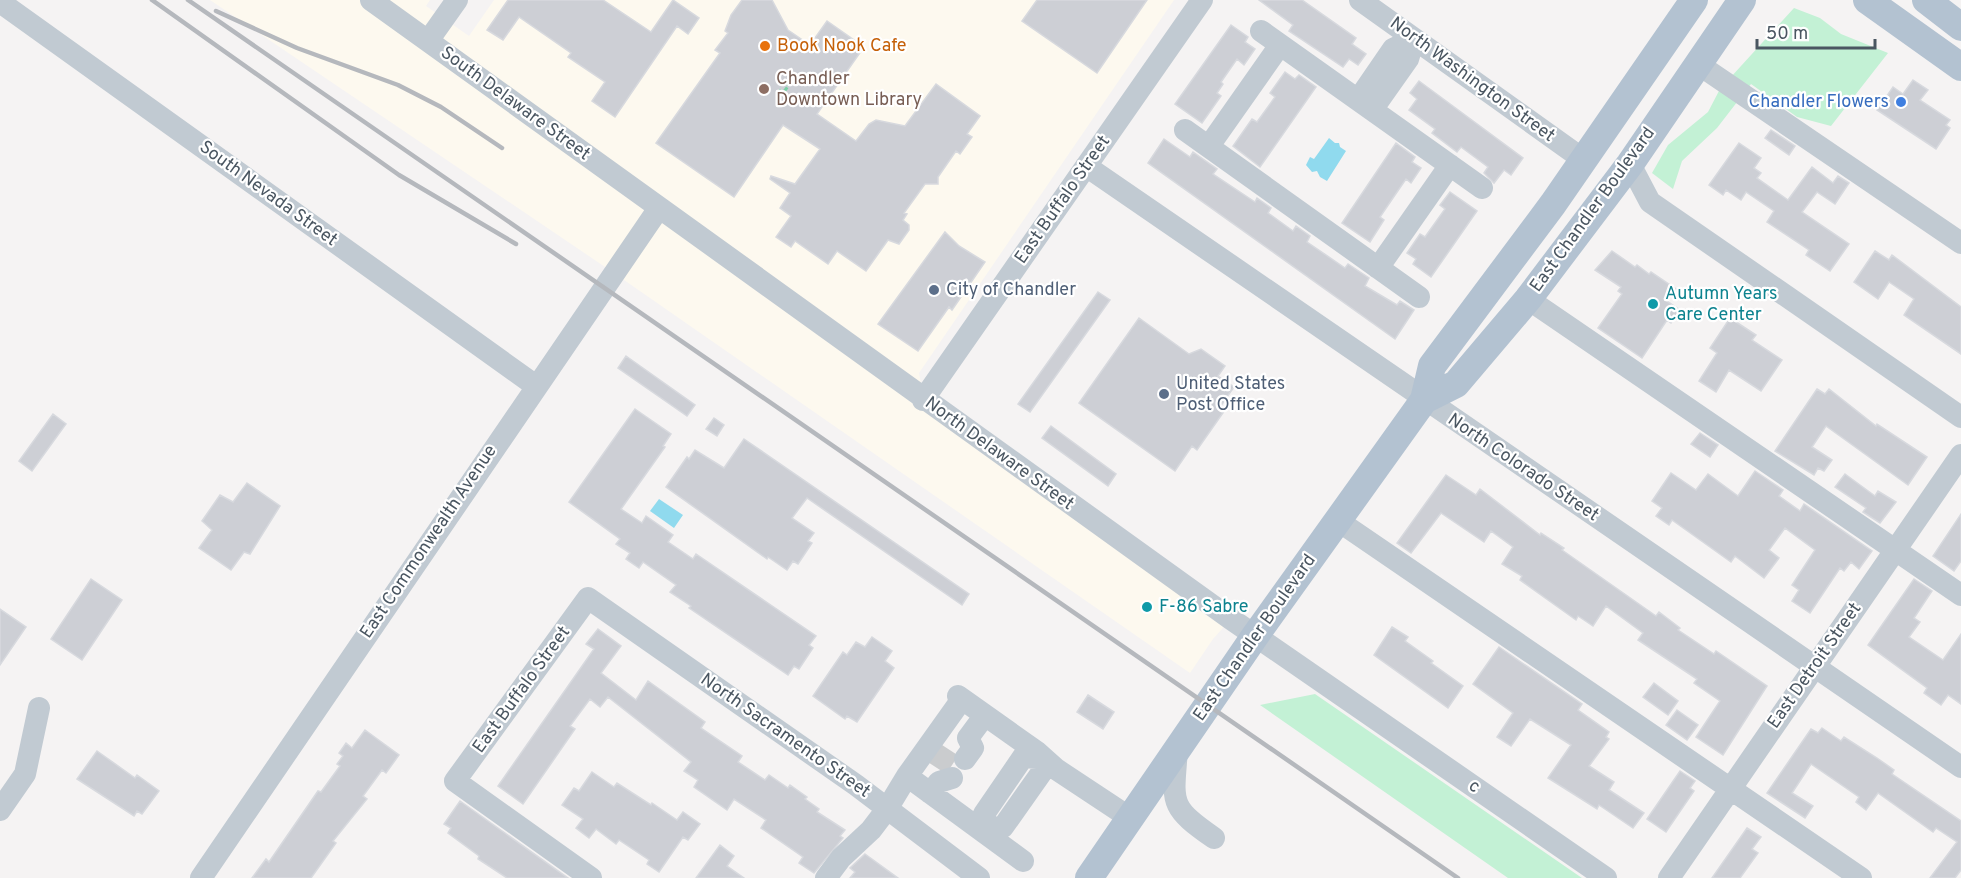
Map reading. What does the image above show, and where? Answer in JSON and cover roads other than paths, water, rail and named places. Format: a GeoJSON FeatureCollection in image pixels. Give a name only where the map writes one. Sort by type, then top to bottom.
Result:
{"type":"FeatureCollection","features":[{"type":"Feature","properties":{"kind":"main road","name":"East Chandler Boulevard"},"geometry":{"type":"LineString","coordinates":[[1089,878],[1255,636],[1424,400],[1432,366],[1584,160],[1694,0]]}},
{"type":"Feature","properties":{"kind":"main road","name":"East Chandler Boulevard"},"geometry":{"type":"LineString","coordinates":[[1424,400],[1456,384],[1548,274],[1630,164],[1742,0]]}},
{"type":"Feature","properties":{"kind":"main road"},"geometry":{"type":"LineString","coordinates":[[1867,0],[1961,67]]}},
{"type":"Feature","properties":{"kind":"main road"},"geometry":{"type":"LineString","coordinates":[[1926,0],[1961,27]]}},
{"type":"Feature","properties":{"kind":"main road"},"geometry":{"type":"LineString","coordinates":[[1548,274],[1542,254],[1588,182],[1590,169],[1584,160]]}},
{"type":"Feature","properties":{"kind":"street","name":"South Delaware Street"},"geometry":{"type":"LineString","coordinates":[[371,0],[659,208]]}},
{"type":"Feature","properties":{"kind":"street"},"geometry":{"type":"LineString","coordinates":[[428,41],[457,0]]}},
{"type":"Feature","properties":{"kind":"street","name":"East Buffalo Street"},"geometry":{"type":"LineString","coordinates":[[923,400],[1202,0]]}},
{"type":"Feature","properties":{"kind":"street","name":"North Washington Street"},"geometry":{"type":"LineString","coordinates":[[1360,0],[1584,160]]}},
{"type":"Feature","properties":{"kind":"street","name":"South Nevada Street"},"geometry":{"type":"LineString","coordinates":[[0,2],[536,386]]}},
{"type":"Feature","properties":{"kind":"street"},"geometry":{"type":"LineString","coordinates":[[1261,31],[1482,188]]}},
{"type":"Feature","properties":{"kind":"street"},"geometry":{"type":"LineString","coordinates":[[1365,105],[1408,59],[1414,39]]}},
{"type":"Feature","properties":{"kind":"street"},"geometry":{"type":"LineString","coordinates":[[1209,146],[1280,45]]}},
{"type":"Feature","properties":{"kind":"street"},"geometry":{"type":"LineString","coordinates":[[1698,64],[1961,243]]}},
{"type":"Feature","properties":{"kind":"street"},"geometry":{"type":"LineString","coordinates":[[1185,130],[1419,297]]}},
{"type":"Feature","properties":{"kind":"street"},"geometry":{"type":"LineString","coordinates":[[1630,164],[1650,202],[1961,417]]}},
{"type":"Feature","properties":{"kind":"street"},"geometry":{"type":"LineString","coordinates":[[1378,268],[1450,165]]}},
{"type":"Feature","properties":{"kind":"street","name":"North Colorado Street"},"geometry":{"type":"LineString","coordinates":[[1086,166],[1424,400],[1961,766]]}},
{"type":"Feature","properties":{"kind":"street","name":"East Commonwealth Avenue"},"geometry":{"type":"LineString","coordinates":[[201,878],[659,208]]}},
{"type":"Feature","properties":{"kind":"street","name":"North Delaware Street"},"geometry":{"type":"LineString","coordinates":[[659,208],[923,400],[1341,696]]}},
{"type":"Feature","properties":{"kind":"street"},"geometry":{"type":"LineString","coordinates":[[1528,299],[1961,595]]}},
{"type":"Feature","properties":{"kind":"street","name":"East Detroit Street"},"geometry":{"type":"LineString","coordinates":[[1669,878],[1961,455]]}},
{"type":"Feature","properties":{"kind":"street"},"geometry":{"type":"LineString","coordinates":[[1337,520],[1861,878]]}},
{"type":"Feature","properties":{"kind":"street","name":"East Buffalo Street"},"geometry":{"type":"LineString","coordinates":[[588,598],[455,781],[591,878]]}},
{"type":"Feature","properties":{"kind":"street","name":"North Sacramento Street"},"geometry":{"type":"LineString","coordinates":[[588,598],[887,809],[979,878]]}},
{"type":"Feature","properties":{"kind":"street","name":"c"},"geometry":{"type":"LineString","coordinates":[[1341,696],[1606,878]]}},
{"type":"Feature","properties":{"kind":"street"},"geometry":{"type":"LineString","coordinates":[[826,878],[841,858],[871,830],[887,809],[960,697],[1041,758],[1130,818]]}},
{"type":"Feature","properties":{"kind":"street"},"geometry":{"type":"LineString","coordinates":[[0,810],[24,774],[39,708]]}},
{"type":"Feature","properties":{"kind":"street"},"geometry":{"type":"LineString","coordinates":[[961,748],[985,715]]}},
{"type":"Feature","properties":{"kind":"street"},"geometry":{"type":"LineString","coordinates":[[1177,750],[1174,798],[1186,819],[1214,838]]}},
{"type":"Feature","properties":{"kind":"street"},"geometry":{"type":"LineString","coordinates":[[987,831],[984,814],[1023,757],[1041,758]]}},
{"type":"Feature","properties":{"kind":"street"},"geometry":{"type":"LineString","coordinates":[[907,776],[939,780],[987,831],[1023,861]]}},
{"type":"Feature","properties":{"kind":"water"},"geometry":{"type":"Polygon","coordinates":[[[1329,138],[1339,143],[1340,147],[1346,151],[1327,181],[1320,177],[1317,171],[1312,172],[1306,165],[1310,157],[1314,159],[1329,138]]]}},
{"type":"Feature","properties":{"kind":"water"},"geometry":{"type":"Polygon","coordinates":[[[659,499],[683,515],[674,528],[650,511],[659,499]]]}},
{"type":"Feature","properties":{"kind":"tunnel"},"geometry":{"type":"LineString","coordinates":[[937,768],[950,748]]}},
{"type":"Feature","properties":{"kind":"railway"},"geometry":{"type":"LineString","coordinates":[[152,0],[399,175],[516,244]]}},
{"type":"Feature","properties":{"kind":"railway"},"geometry":{"type":"LineString","coordinates":[[188,0],[1458,878]]}},
{"type":"Feature","properties":{"kind":"railway"},"geometry":{"type":"LineString","coordinates":[[216,11],[297,48],[398,85],[441,107],[502,148]]}},
{"type":"Feature","properties":{"kind":"place","name":"Book Nook Cafe"},"geometry":{"type":"Point","coordinates":[765,46]}},
{"type":"Feature","properties":{"kind":"place","name":"Chandler Downtown Library"},"geometry":{"type":"Point","coordinates":[764,89]}},
{"type":"Feature","properties":{"kind":"place","name":"Chandler Flowers"},"geometry":{"type":"Point","coordinates":[1901,102]}},
{"type":"Feature","properties":{"kind":"place","name":"City of Chandler"},"geometry":{"type":"Point","coordinates":[934,290]}},
{"type":"Feature","properties":{"kind":"place","name":"Autumn Years Care Center"},"geometry":{"type":"Point","coordinates":[1653,304]}},
{"type":"Feature","properties":{"kind":"place","name":"United States Post Office"},"geometry":{"type":"Point","coordinates":[1164,394]}},
{"type":"Feature","properties":{"kind":"place","name":"F-86 Sabre"},"geometry":{"type":"Point","coordinates":[1147,607]}}]}
